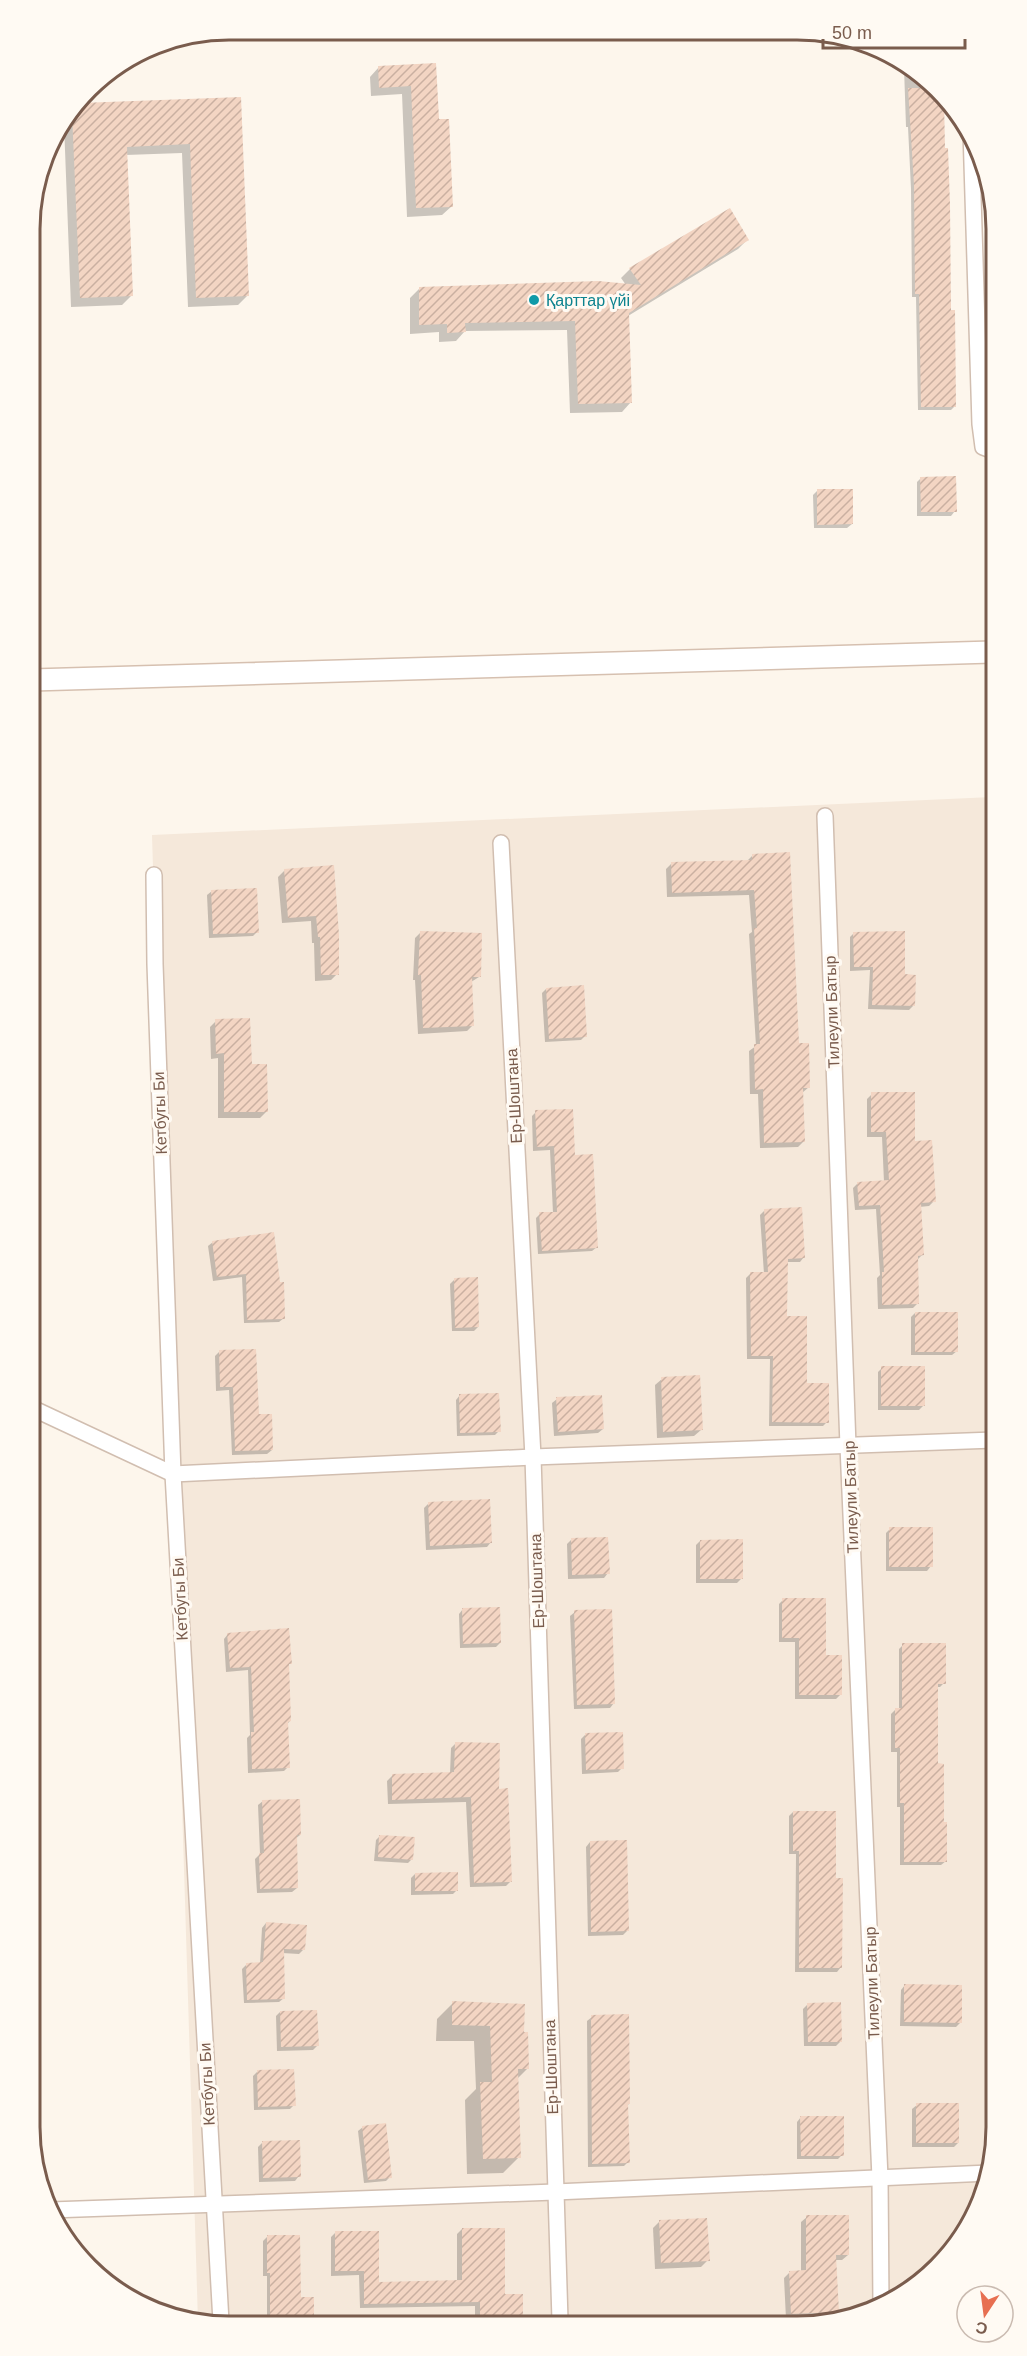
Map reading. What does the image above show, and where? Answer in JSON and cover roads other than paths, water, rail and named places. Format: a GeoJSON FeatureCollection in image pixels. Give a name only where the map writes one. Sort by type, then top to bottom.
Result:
{"type":"FeatureCollection","features":[{"type":"Feature","properties":{"kind":"main road"},"geometry":{"type":"LineString","coordinates":[[41,680],[986,652]]}},
{"type":"Feature","properties":{"kind":"street"},"geometry":{"type":"LineString","coordinates":[[972,157],[980,424],[983,447],[986,448]]}},
{"type":"Feature","properties":{"kind":"street","name":"Тилеули Батыр"},"geometry":{"type":"LineString","coordinates":[[825,816],[848,1446],[880,2178],[881,2296]]}},
{"type":"Feature","properties":{"kind":"street","name":"Ер-Шоштана"},"geometry":{"type":"LineString","coordinates":[[501,843],[533,1457],[560,2316]]}},
{"type":"Feature","properties":{"kind":"street","name":"Кетбугы Би"},"geometry":{"type":"LineString","coordinates":[[154,875],[154,964],[173,1474],[221,2315]]}},
{"type":"Feature","properties":{"kind":"street"},"geometry":{"type":"LineString","coordinates":[[40,1412],[173,1474],[533,1457],[986,1440]]}},
{"type":"Feature","properties":{"kind":"street"},"geometry":{"type":"LineString","coordinates":[[60,2210],[555,2192],[980,2173]]}},
{"type":"Feature","properties":{"kind":"place","name":"Қарттар үйі"},"geometry":{"type":"Point","coordinates":[534,300]}}]}
